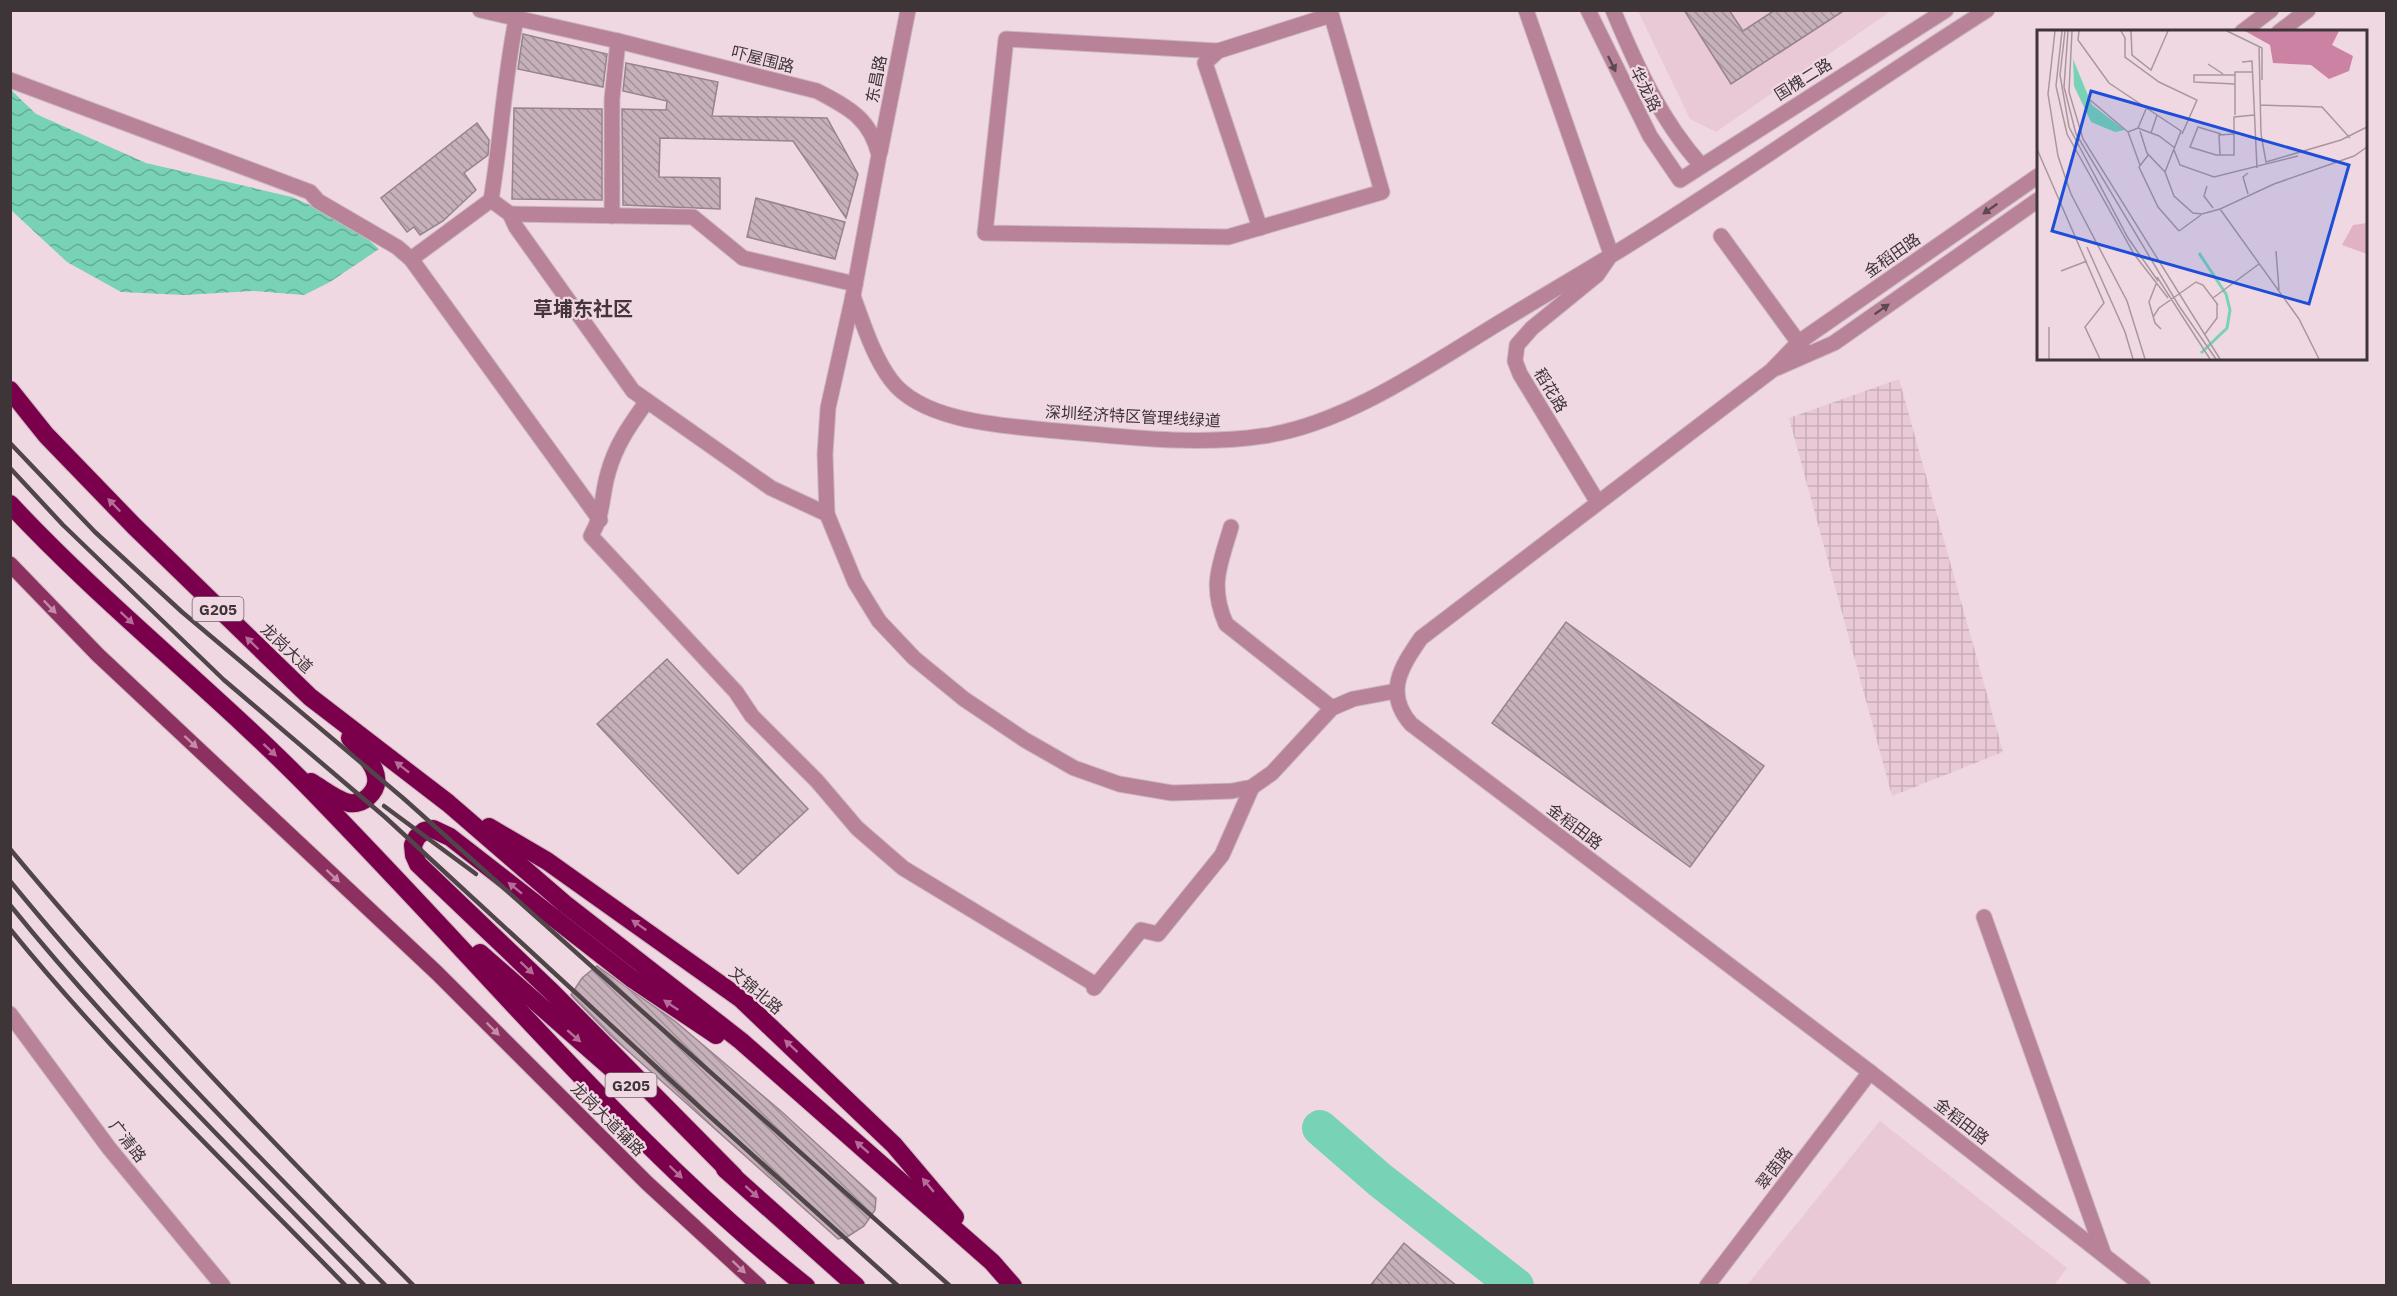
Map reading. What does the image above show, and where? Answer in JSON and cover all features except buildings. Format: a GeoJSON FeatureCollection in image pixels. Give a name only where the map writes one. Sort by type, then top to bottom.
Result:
{"type":"FeatureCollection","features":[{"type":"Feature","properties":{"kind":"highway","name":"龙岗大道"},"geometry":{"type":"LineString","coordinates":[[10,390],[46,435],[134,526],[310,697],[448,803],[565,904]]}},
{"type":"Feature","properties":{"kind":"highway","name":"G205"},"geometry":{"type":"LineString","coordinates":[[10,504],[72,567],[290,768],[404,886],[856,1286]]}},
{"type":"Feature","properties":{"kind":"highway"},"geometry":{"type":"LineString","coordinates":[[290,768],[339,799],[350,803],[362,801],[374,792],[377,779],[370,761],[310,697]]}},
{"type":"Feature","properties":{"kind":"highway","name":"文锦北路"},"geometry":{"type":"LineString","coordinates":[[448,803],[547,861],[741,999],[894,1145],[1013,1286]]}},
{"type":"Feature","properties":{"kind":"highway"},"geometry":{"type":"LineString","coordinates":[[734,1176],[553,993],[431,878],[414,855],[413,845],[417,837],[424,831],[433,829],[450,837],[631,978],[790,1084]]}},
{"type":"Feature","properties":{"kind":"highway"},"geometry":{"type":"LineString","coordinates":[[404,886],[562,1057],[673,1169],[754,1245],[806,1286]]}},
{"type":"Feature","properties":{"kind":"highway","name":"文锦北路"},"geometry":{"type":"LineString","coordinates":[[565,904],[671,985],[790,1084],[992,1262]]}},
{"type":"Feature","properties":{"kind":"main road","name":"龙岗大道辅路"},"geometry":{"type":"LineString","coordinates":[[10,564],[98,655],[437,973],[647,1183],[759,1286]]}},
{"type":"Feature","properties":{"kind":"street","name":"吓屋围路"},"geometry":{"type":"LineString","coordinates":[[480,10],[516,20],[618,41],[817,91],[847,107],[866,123],[875,138],[879,155]]}},
{"type":"Feature","properties":{"kind":"street","name":"东昌路"},"geometry":{"type":"LineString","coordinates":[[879,155],[908,10]]}},
{"type":"Feature","properties":{"kind":"street"},"geometry":{"type":"LineString","coordinates":[[1526,10],[1611,255]]}},
{"type":"Feature","properties":{"kind":"street","name":"华龙路"},"geometry":{"type":"LineString","coordinates":[[1588,10],[1650,136],[1680,180]]}},
{"type":"Feature","properties":{"kind":"street","name":"华龙路"},"geometry":{"type":"LineString","coordinates":[[1613,10],[1643,76],[1670,127],[1701,165]]}},
{"type":"Feature","properties":{"kind":"street","name":"国槐二路"},"geometry":{"type":"LineString","coordinates":[[1680,180],[1946,10]]}},
{"type":"Feature","properties":{"kind":"street"},"geometry":{"type":"LineString","coordinates":[[1953,10],[1963,25],[1987,10]]}},
{"type":"Feature","properties":{"kind":"street"},"geometry":{"type":"LineString","coordinates":[[2245,30],[2271,10]]}},
{"type":"Feature","properties":{"kind":"street"},"geometry":{"type":"LineString","coordinates":[[2282,30],[2308,10]]}},
{"type":"Feature","properties":{"kind":"street"},"geometry":{"type":"LineString","coordinates":[[1330,13],[1382,192],[1228,237],[985,233],[1006,39],[1218,51],[1330,13]]}},
{"type":"Feature","properties":{"kind":"street"},"geometry":{"type":"LineString","coordinates":[[411,259],[491,200],[500,146],[506,72],[516,20]]}},
{"type":"Feature","properties":{"kind":"street","name":"深圳经济特区管理线绿道"},"geometry":{"type":"LineString","coordinates":[[854,290],[867,333],[891,381],[907,395],[942,415],[1008,426],[1125,436],[1210,440],[1264,436],[1314,424],[1382,393],[1669,220],[1963,25]]}},
{"type":"Feature","properties":{"kind":"street"},"geometry":{"type":"LineString","coordinates":[[612,216],[612,99],[618,41]]}},
{"type":"Feature","properties":{"kind":"street"},"geometry":{"type":"LineString","coordinates":[[1218,51],[1205,63],[1260,228]]}},
{"type":"Feature","properties":{"kind":"street"},"geometry":{"type":"LineString","coordinates":[[10,80],[310,192],[318,201],[397,247],[411,259],[600,520]]}},
{"type":"Feature","properties":{"kind":"street"},"geometry":{"type":"LineString","coordinates":[[879,155],[854,290],[828,408],[825,454],[827,514],[855,582],[879,621],[914,658],[964,699],[1025,740],[1074,768],[1119,784],[1172,793],[1232,791],[1252,787],[1272,773],[1332,708],[1353,699],[1396,691]]}},
{"type":"Feature","properties":{"kind":"street","name":"金稻田路"},"geometry":{"type":"LineString","coordinates":[[2037,177],[1771,370],[1421,638],[1402,668],[1396,691],[1404,716],[1411,724],[1870,1072],[2143,1286]]}},
{"type":"Feature","properties":{"kind":"street"},"geometry":{"type":"LineString","coordinates":[[491,200],[510,214],[516,227],[633,391],[771,488],[827,514]]}},
{"type":"Feature","properties":{"kind":"street","name":"金稻田路"},"geometry":{"type":"LineString","coordinates":[[1804,348],[1834,343],[2037,201]]}},
{"type":"Feature","properties":{"kind":"street"},"geometry":{"type":"LineString","coordinates":[[510,214],[693,217],[743,258],[854,290]]}},
{"type":"Feature","properties":{"kind":"street"},"geometry":{"type":"LineString","coordinates":[[1721,236],[1804,348]]}},
{"type":"Feature","properties":{"kind":"street","name":"稻花路"},"geometry":{"type":"LineString","coordinates":[[1597,501],[1520,374],[1515,361],[1517,345],[1532,328],[1597,275],[1611,255]]}},
{"type":"Feature","properties":{"kind":"street"},"geometry":{"type":"LineString","coordinates":[[648,401],[621,436],[607,475],[600,520],[591,536],[736,692],[752,716],[817,781],[857,828],[903,868],[1095,986],[1141,930],[1158,934],[1222,855],[1252,787]]}},
{"type":"Feature","properties":{"kind":"street"},"geometry":{"type":"LineString","coordinates":[[1231,526],[1216,578],[1218,605],[1226,624],[1332,708]]}},
{"type":"Feature","properties":{"kind":"street"},"geometry":{"type":"LineString","coordinates":[[1984,917],[2104,1255]]}},
{"type":"Feature","properties":{"kind":"street","name":"广清路"},"geometry":{"type":"LineString","coordinates":[[10,1014],[109,1148],[223,1286]]}},
{"type":"Feature","properties":{"kind":"street","name":"翠茵路"},"geometry":{"type":"LineString","coordinates":[[1707,1286],[1870,1072]]}},
{"type":"Feature","properties":{"kind":"shaded area"},"geometry":{"type":"Polygon","coordinates":[[[1638,11],[1891,11],[1716,132],[1690,119],[1638,11]]]}},
{"type":"Feature","properties":{"kind":"shaded area"},"geometry":{"type":"Polygon","coordinates":[[[1899,379],[2003,752],[1892,796],[1789,418],[1899,379]]]}},
{"type":"Feature","properties":{"kind":"shaded area"},"geometry":{"type":"Polygon","coordinates":[[[1880,1121],[2067,1268],[2054,1285],[1747,1285],[1880,1121]]]}},
{"type":"Feature","properties":{"kind":"water"},"geometry":{"type":"Polygon","coordinates":[[[10,89],[36,114],[146,163],[292,197],[348,222],[379,249],[330,282],[304,295],[253,291],[184,295],[121,292],[67,262],[11,210],[10,89]]]}},
{"type":"Feature","properties":{"kind":"waterway"},"geometry":{"type":"LineString","coordinates":[[1320,1128],[1380,1180],[1516,1286]]}},
{"type":"Feature","properties":{"kind":"railway"},"geometry":{"type":"LineString","coordinates":[[10,443],[95,532],[182,612],[403,798],[950,1286]]}},
{"type":"Feature","properties":{"kind":"railway"},"geometry":{"type":"LineString","coordinates":[[10,468],[63,525],[224,680],[385,817],[705,1112],[898,1286]]}},
{"type":"Feature","properties":{"kind":"railway"},"geometry":{"type":"LineString","coordinates":[[384,806],[476,874]]}},
{"type":"Feature","properties":{"kind":"railway"},"geometry":{"type":"LineString","coordinates":[[10,849],[107,962],[207,1072],[414,1286]]}},
{"type":"Feature","properties":{"kind":"railway"},"geometry":{"type":"LineString","coordinates":[[10,881],[146,1037],[386,1286]]}},
{"type":"Feature","properties":{"kind":"railway"},"geometry":{"type":"LineString","coordinates":[[10,905],[138,1052],[365,1286]]}},
{"type":"Feature","properties":{"kind":"railway"},"geometry":{"type":"LineString","coordinates":[[10,929],[49,976],[132,1067],[346,1286]]}},
{"type":"Feature","properties":{"kind":"district","name":"草埔东社区"},"geometry":{"type":"Point","coordinates":[583,308]}}]}
